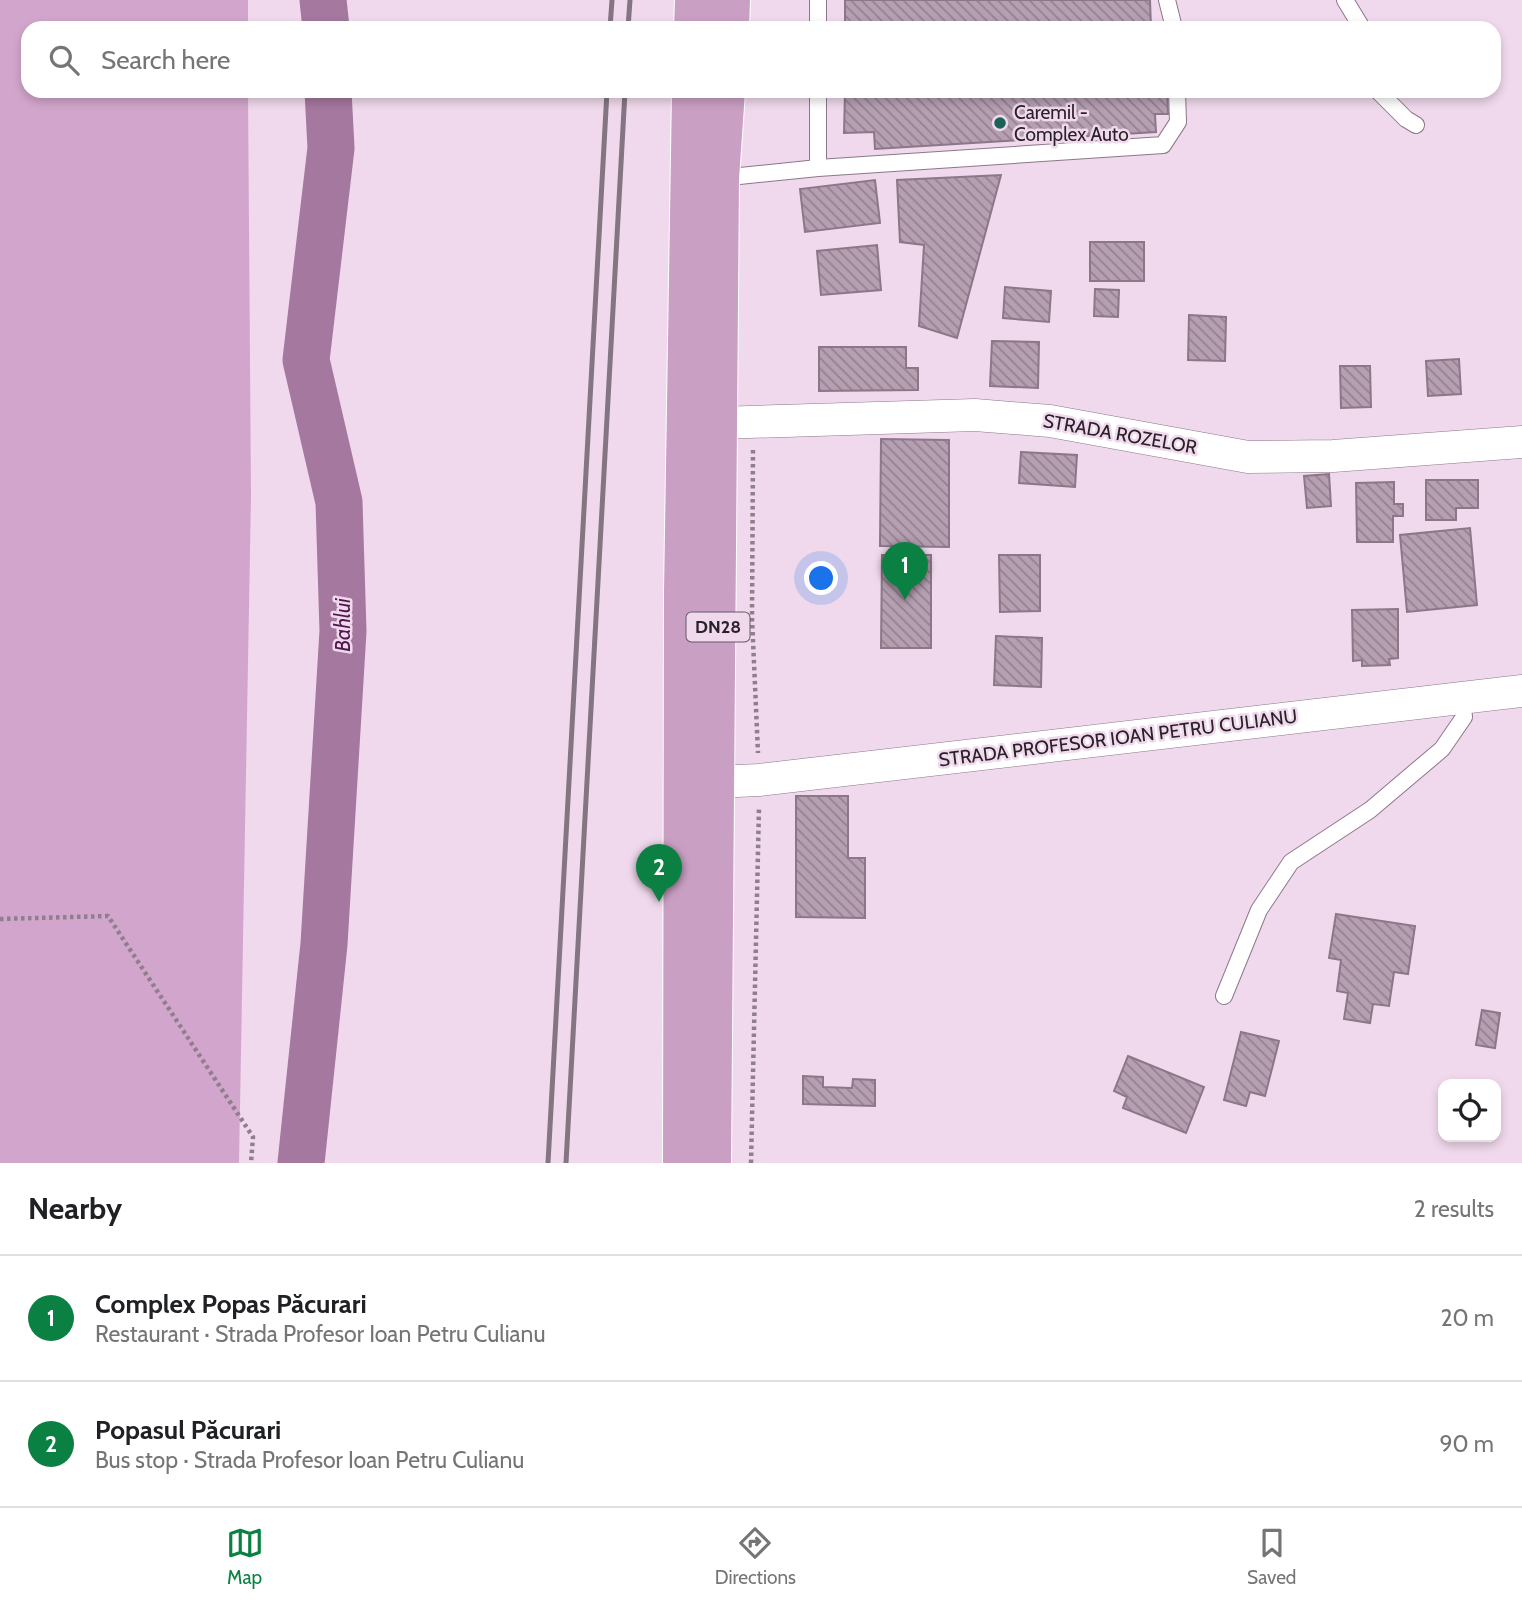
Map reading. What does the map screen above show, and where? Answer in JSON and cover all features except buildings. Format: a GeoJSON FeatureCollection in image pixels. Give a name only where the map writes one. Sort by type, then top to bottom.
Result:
{"type":"FeatureCollection","features":[{"type":"Feature","properties":{"kind":"highway"},"geometry":{"type":"LineString","coordinates":[[693,21],[694,0]]}},
{"type":"Feature","properties":{"kind":"highway"},"geometry":{"type":"LineString","coordinates":[[730,21],[732,0]]}},
{"type":"Feature","properties":{"kind":"highway","name":"DN28"},"geometry":{"type":"LineString","coordinates":[[681,1163],[683,593],[691,98]]}},
{"type":"Feature","properties":{"kind":"highway","name":"DN28"},"geometry":{"type":"LineString","coordinates":[[712,1163],[715,782],[735,422],[720,178],[726,98]]}},
{"type":"Feature","properties":{"kind":"street","name":"STRADA ROZELOR"},"geometry":{"type":"LineString","coordinates":[[735,422],[975,415],[1050,421],[1248,457],[1333,456],[1522,442]]}},
{"type":"Feature","properties":{"kind":"street","name":"STRADA PROFESOR IOAN PETRU CULIANU"},"geometry":{"type":"LineString","coordinates":[[715,782],[760,780],[1522,691]]}},
{"type":"Feature","properties":{"kind":"lane"},"geometry":{"type":"LineString","coordinates":[[818,0],[818,21]]}},
{"type":"Feature","properties":{"kind":"lane"},"geometry":{"type":"LineString","coordinates":[[1167,0],[1172,21]]}},
{"type":"Feature","properties":{"kind":"lane"},"geometry":{"type":"LineString","coordinates":[[1345,0],[1358,21]]}},
{"type":"Feature","properties":{"kind":"lane"},"geometry":{"type":"LineString","coordinates":[[818,98],[818,168]]}},
{"type":"Feature","properties":{"kind":"lane"},"geometry":{"type":"LineString","coordinates":[[720,178],[818,168],[1163,145],[1178,122],[1177,98]]}},
{"type":"Feature","properties":{"kind":"lane"},"geometry":{"type":"LineString","coordinates":[[1385,98],[1416,125]]}},
{"type":"Feature","properties":{"kind":"lane"},"geometry":{"type":"LineString","coordinates":[[1224,996],[1258,910],[1292,862],[1370,810],[1442,749],[1464,717],[1462,698]]}},
{"type":"Feature","properties":{"kind":"path"},"geometry":{"type":"LineString","coordinates":[[735,422],[752,618],[760,780],[751,1163]]}},
{"type":"Feature","properties":{"kind":"path"},"geometry":{"type":"LineString","coordinates":[[0,919],[108,916],[253,1137],[251,1163]]}},
{"type":"Feature","properties":{"kind":"shaded area"},"geometry":{"type":"Polygon","coordinates":[[[0,0],[248,0],[248,21],[21,21],[21,98],[248,98],[251,496],[239,1163],[0,1163],[0,0]]]}},
{"type":"Feature","properties":{"kind":"waterway","name":"Bahlui"},"geometry":{"type":"LineString","coordinates":[[323,0],[325,21]]}},
{"type":"Feature","properties":{"kind":"waterway","name":"Bahlui"},"geometry":{"type":"LineString","coordinates":[[301,1163],[324,944],[343,631],[339,502],[306,360],[331,148],[328,98]]}},
{"type":"Feature","properties":{"kind":"railway"},"geometry":{"type":"LineString","coordinates":[[610,21],[612,0]]}},
{"type":"Feature","properties":{"kind":"railway"},"geometry":{"type":"LineString","coordinates":[[628,21],[630,0]]}},
{"type":"Feature","properties":{"kind":"railway"},"geometry":{"type":"LineString","coordinates":[[548,1163],[607,98]]}},
{"type":"Feature","properties":{"kind":"railway"},"geometry":{"type":"LineString","coordinates":[[566,1163],[625,98]]}},
{"type":"Feature","properties":{"kind":"place","name":"Caremil - Complex Auto"},"geometry":{"type":"Point","coordinates":[1000,123]}},
{"type":"Feature","properties":{"kind":"place","name":"Complex Popas Păcurari"},"geometry":{"type":"Point","coordinates":[905,600]}},
{"type":"Feature","properties":{"kind":"place","name":"Popasul Păcurari"},"geometry":{"type":"Point","coordinates":[659,902]}}]}
